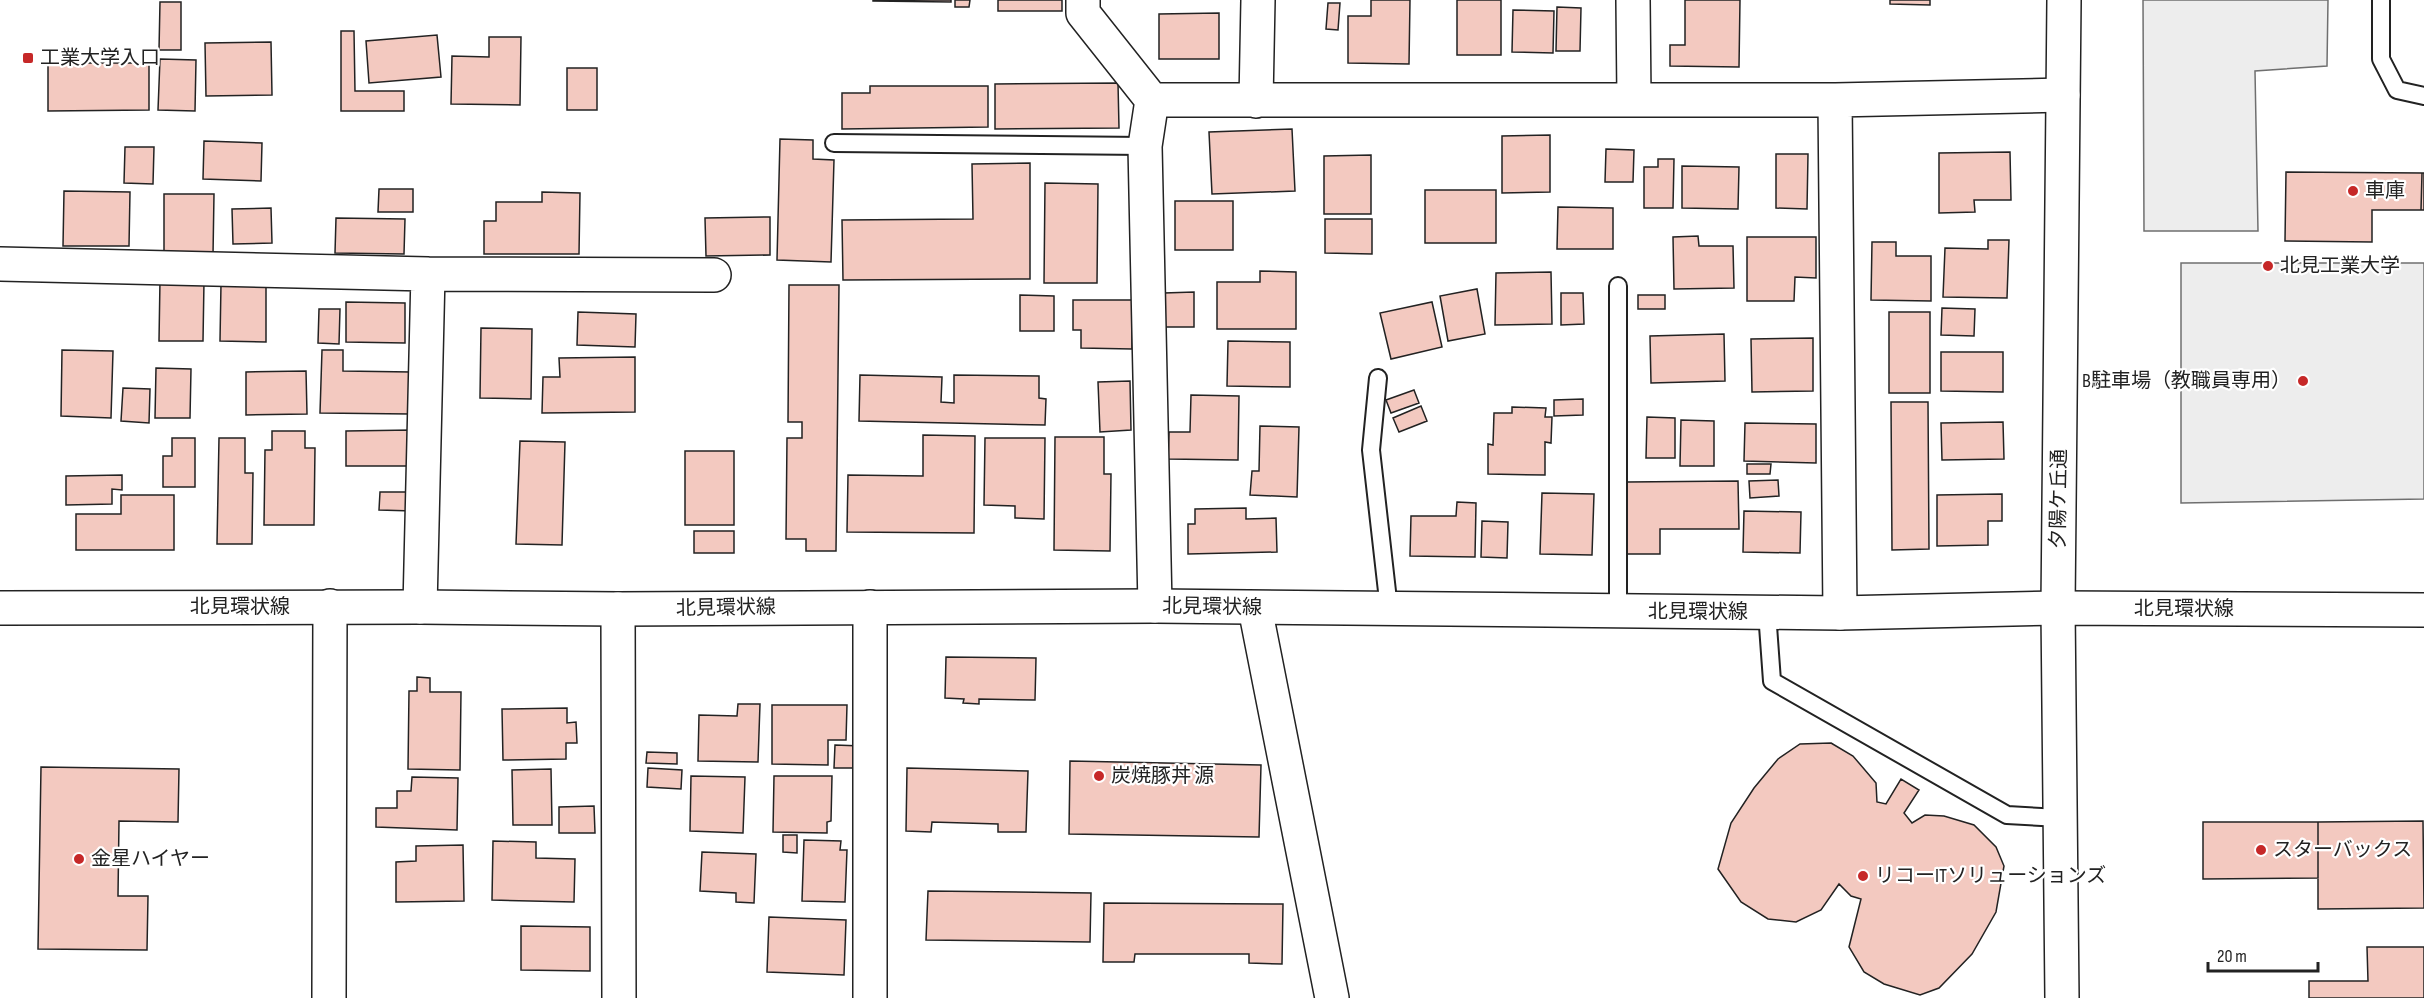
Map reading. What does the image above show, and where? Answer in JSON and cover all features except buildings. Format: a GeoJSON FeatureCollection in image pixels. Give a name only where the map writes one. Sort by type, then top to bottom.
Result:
{"type":"FeatureCollection","features":[{"type":"Feature","properties":{"kind":"street"},"geometry":{"type":"LineString","coordinates":[[1083,0],[1083,13],[1152,100],[1145,146],[1155,606]]}},
{"type":"Feature","properties":{"kind":"street"},"geometry":{"type":"LineString","coordinates":[[1256,101],[1258,0]]}},
{"type":"Feature","properties":{"kind":"street"},"geometry":{"type":"LineString","coordinates":[[1633,0],[1634,99]]}},
{"type":"Feature","properties":{"kind":"street","name":"夕陽ケ丘通"},"geometry":{"type":"LineString","coordinates":[[2062,998],[2058,608],[2064,0]]}},
{"type":"Feature","properties":{"kind":"street"},"geometry":{"type":"LineString","coordinates":[[1152,100],[1835,100],[2063,95]]}},
{"type":"Feature","properties":{"kind":"street"},"geometry":{"type":"LineString","coordinates":[[1835,100],[1840,613]]}},
{"type":"Feature","properties":{"kind":"street"},"geometry":{"type":"LineString","coordinates":[[0,264],[428,274],[714,275]]}},
{"type":"Feature","properties":{"kind":"street"},"geometry":{"type":"LineString","coordinates":[[420,607],[428,274]]}},
{"type":"Feature","properties":{"kind":"street"},"geometry":{"type":"LineString","coordinates":[[329,998],[330,606]]}},
{"type":"Feature","properties":{"kind":"street","name":"北見環状線"},"geometry":{"type":"LineString","coordinates":[[0,608],[330,606],[618,609],[1155,606],[1840,613],[2058,608],[2424,610]]}},
{"type":"Feature","properties":{"kind":"street"},"geometry":{"type":"LineString","coordinates":[[870,607],[870,998]]}},
{"type":"Feature","properties":{"kind":"street"},"geometry":{"type":"LineString","coordinates":[[1256,608],[1332,998]]}},
{"type":"Feature","properties":{"kind":"street"},"geometry":{"type":"LineString","coordinates":[[618,609],[619,998]]}},
{"type":"Feature","properties":{"kind":"lane"},"geometry":{"type":"LineString","coordinates":[[2381,0],[2381,58],[2397,90],[2424,96]]}},
{"type":"Feature","properties":{"kind":"lane"},"geometry":{"type":"LineString","coordinates":[[834,142],[1145,146]]}},
{"type":"Feature","properties":{"kind":"lane"},"geometry":{"type":"LineString","coordinates":[[1618,286],[1618,611]]}},
{"type":"Feature","properties":{"kind":"lane"},"geometry":{"type":"LineString","coordinates":[[1378,378],[1371,450],[1389,609]]}},
{"type":"Feature","properties":{"kind":"lane"},"geometry":{"type":"LineString","coordinates":[[1767,612],[1772,681],[2007,815],[2060,818]]}},
{"type":"Feature","properties":{"kind":"shaded area"},"geometry":{"type":"Polygon","coordinates":[[[2143,0],[2328,0],[2327,66],[2255,71],[2258,231],[2144,231],[2143,0]]]}},
{"type":"Feature","properties":{"kind":"shaded area","name":"B駐車場（教職員専用）"},"geometry":{"type":"Polygon","coordinates":[[[2181,263],[2424,263],[2424,499],[2181,503],[2181,263]]]}},
{"type":"Feature","properties":{"kind":"place","name":"工業大学入口"},"geometry":{"type":"Point","coordinates":[28,58]}},
{"type":"Feature","properties":{"kind":"place","name":"車庫"},"geometry":{"type":"Point","coordinates":[2353,191]}},
{"type":"Feature","properties":{"kind":"place","name":"北見工業大学"},"geometry":{"type":"Point","coordinates":[2268,266]}},
{"type":"Feature","properties":{"kind":"place","name":"B駐車場（教職員専用）"},"geometry":{"type":"Point","coordinates":[2303,381]}},
{"type":"Feature","properties":{"kind":"place","name":"炭焼豚丼 源"},"geometry":{"type":"Point","coordinates":[1099,776]}},
{"type":"Feature","properties":{"kind":"place","name":"スターバックス"},"geometry":{"type":"Point","coordinates":[2261,850]}},
{"type":"Feature","properties":{"kind":"place","name":"金星ハイヤー"},"geometry":{"type":"Point","coordinates":[79,859]}},
{"type":"Feature","properties":{"kind":"place","name":"リコーITソリューションズ"},"geometry":{"type":"Point","coordinates":[1863,876]}}]}
